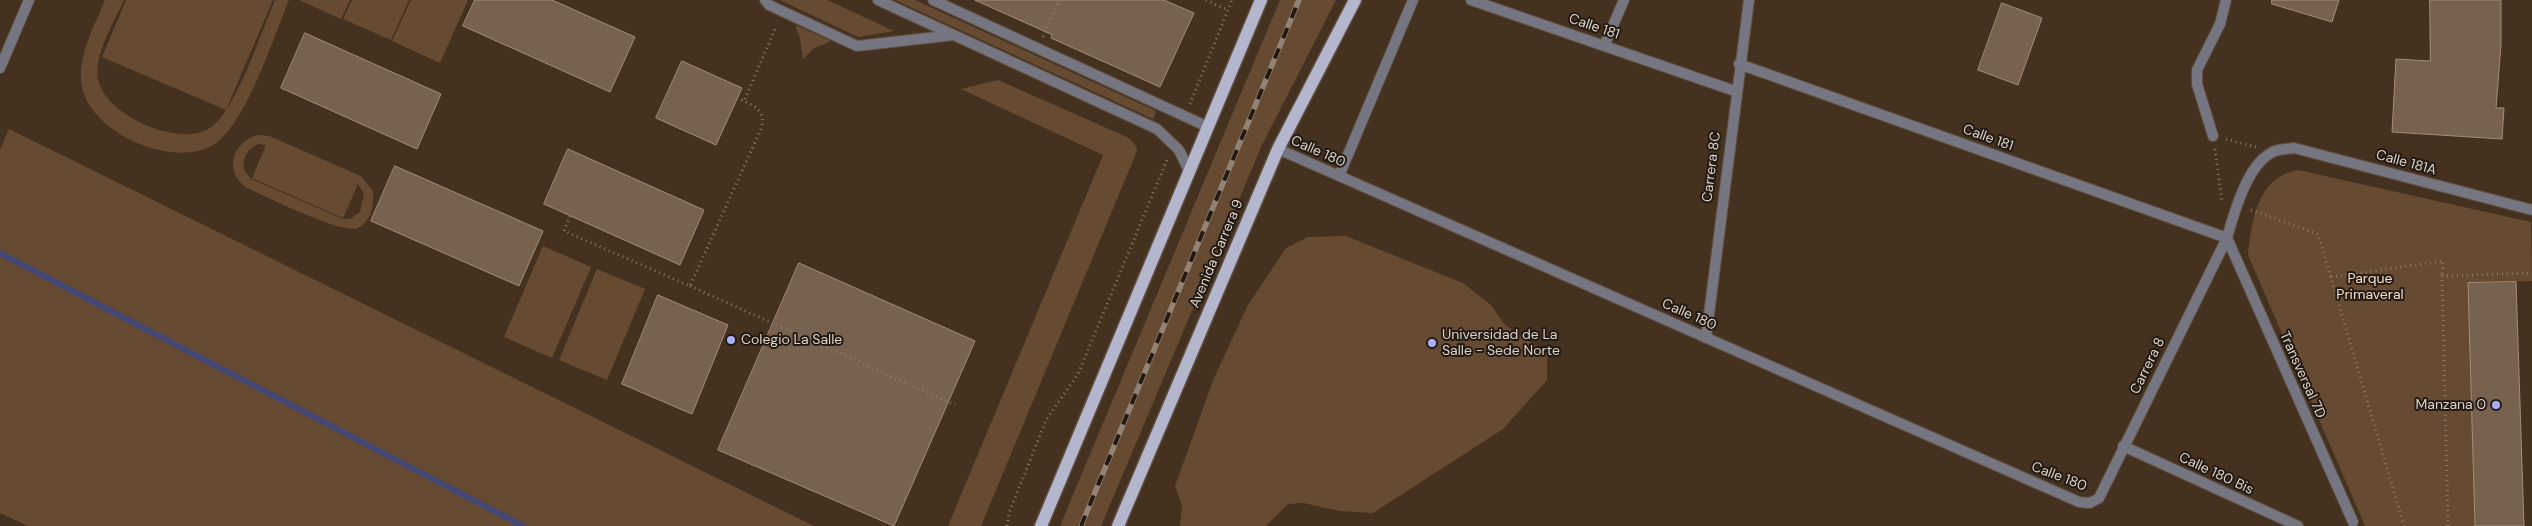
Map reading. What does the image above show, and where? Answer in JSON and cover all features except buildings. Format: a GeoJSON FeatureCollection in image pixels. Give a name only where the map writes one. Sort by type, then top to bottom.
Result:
{"type":"FeatureCollection","features":[{"type":"Feature","properties":{"kind":"main road"},"geometry":{"type":"LineString","coordinates":[[1040,526],[1261,0]]}},
{"type":"Feature","properties":{"kind":"main road","name":"Avenida Carrera 9"},"geometry":{"type":"LineString","coordinates":[[1118,526],[1278,149],[1355,0]]}},
{"type":"Feature","properties":{"kind":"street"},"geometry":{"type":"LineString","coordinates":[[0,68],[29,0]]}},
{"type":"Feature","properties":{"kind":"street"},"geometry":{"type":"LineString","coordinates":[[765,0],[769,5],[857,46],[955,35]]}},
{"type":"Feature","properties":{"kind":"street"},"geometry":{"type":"LineString","coordinates":[[878,0],[1157,129],[1174,143],[1185,159],[1189,172]]}},
{"type":"Feature","properties":{"kind":"street"},"geometry":{"type":"LineString","coordinates":[[933,0],[1208,127]]}},
{"type":"Feature","properties":{"kind":"street"},"geometry":{"type":"LineString","coordinates":[[1339,176],[1413,0]]}},
{"type":"Feature","properties":{"kind":"street","name":"Calle 181"},"geometry":{"type":"LineString","coordinates":[[1471,0],[1735,91]]}},
{"type":"Feature","properties":{"kind":"street"},"geometry":{"type":"LineString","coordinates":[[1604,46],[1624,0]]}},
{"type":"Feature","properties":{"kind":"street","name":"Carrera 8C"},"geometry":{"type":"LineString","coordinates":[[1706,338],[1735,91],[1749,0]]}},
{"type":"Feature","properties":{"kind":"street"},"geometry":{"type":"LineString","coordinates":[[2213,136],[2197,84],[2197,70],[2220,24],[2226,0]]}},
{"type":"Feature","properties":{"kind":"street","name":"Calle 181"},"geometry":{"type":"LineString","coordinates":[[1739,64],[2227,238]]}},
{"type":"Feature","properties":{"kind":"street","name":"Calle 181A"},"geometry":{"type":"LineString","coordinates":[[2269,154],[2294,148],[2532,210]]}},
{"type":"Feature","properties":{"kind":"street","name":"Calle 180"},"geometry":{"type":"LineString","coordinates":[[1278,149],[2079,502],[2090,502]]}},
{"type":"Feature","properties":{"kind":"street","name":"Carrera 8"},"geometry":{"type":"LineString","coordinates":[[2090,502],[2099,498],[2227,238],[2236,205],[2257,166],[2269,154]]}},
{"type":"Feature","properties":{"kind":"street","name":"Transversal 7D"},"geometry":{"type":"LineString","coordinates":[[2227,238],[2353,522]]}},
{"type":"Feature","properties":{"kind":"street","name":"Calle 180 Bis"},"geometry":{"type":"LineString","coordinates":[[2124,446],[2298,526]]}},
{"type":"Feature","properties":{"kind":"path"},"geometry":{"type":"LineString","coordinates":[[1038,48],[1059,0]]}},
{"type":"Feature","properties":{"kind":"path"},"geometry":{"type":"LineString","coordinates":[[1206,0],[1228,10]]}},
{"type":"Feature","properties":{"kind":"path"},"geometry":{"type":"LineString","coordinates":[[1185,116],[1232,0]]}},
{"type":"Feature","properties":{"kind":"path"},"geometry":{"type":"LineString","coordinates":[[744,101],[775,29]]}},
{"type":"Feature","properties":{"kind":"path"},"geometry":{"type":"LineString","coordinates":[[690,286],[761,129],[763,118],[756,106],[737,98]]}},
{"type":"Feature","properties":{"kind":"path"},"geometry":{"type":"LineString","coordinates":[[2223,210],[2213,136],[2269,154]]}},
{"type":"Feature","properties":{"kind":"path"},"geometry":{"type":"LineString","coordinates":[[1007,526],[1009,513],[1046,420],[1078,374],[1174,143]]}},
{"type":"Feature","properties":{"kind":"path"},"geometry":{"type":"LineString","coordinates":[[2236,205],[2318,234],[2404,526]]}},
{"type":"Feature","properties":{"kind":"path"},"geometry":{"type":"LineString","coordinates":[[570,216],[564,231],[955,405]]}},
{"type":"Feature","properties":{"kind":"path"},"geometry":{"type":"LineString","coordinates":[[2331,277],[2443,261],[2447,525]]}},
{"type":"Feature","properties":{"kind":"path"},"geometry":{"type":"LineString","coordinates":[[2442,276],[2532,273]]}},
{"type":"Feature","properties":{"kind":"green space"},"geometry":{"type":"Polygon","coordinates":[[[105,0],[124,0],[106,38],[99,59],[98,79],[104,93],[115,106],[130,117],[166,132],[185,134],[201,132],[214,125],[223,115],[240,85],[275,0],[289,0],[260,74],[232,127],[221,139],[204,149],[183,153],[160,150],[137,143],[115,131],[98,116],[86,98],[81,79],[83,58],[105,0]]]}},
{"type":"Feature","properties":{"kind":"green space"},"geometry":{"type":"Polygon","coordinates":[[[126,0],[273,0],[226,110],[102,57],[126,0]]]}},
{"type":"Feature","properties":{"kind":"green space"},"geometry":{"type":"Polygon","coordinates":[[[299,0],[350,0],[341,19],[299,0]]]}},
{"type":"Feature","properties":{"kind":"green space"},"geometry":{"type":"Polygon","coordinates":[[[352,0],[409,0],[391,40],[343,19],[352,0]]]}},
{"type":"Feature","properties":{"kind":"green space"},"geometry":{"type":"Polygon","coordinates":[[[411,0],[468,0],[440,63],[392,41],[411,0]]]}},
{"type":"Feature","properties":{"kind":"green space"},"geometry":{"type":"Polygon","coordinates":[[[780,0],[827,0],[894,31],[858,37],[780,0]]]}},
{"type":"Feature","properties":{"kind":"green space"},"geometry":{"type":"Polygon","coordinates":[[[895,0],[915,0],[1156,111],[1153,119],[895,0]]]}},
{"type":"Feature","properties":{"kind":"green space"},"geometry":{"type":"Polygon","coordinates":[[[1280,0],[1336,0],[1262,145],[1101,526],[1060,526],[1280,0]]]}},
{"type":"Feature","properties":{"kind":"green space"},"geometry":{"type":"Polygon","coordinates":[[[795,25],[830,42],[814,48],[803,59],[800,38],[795,25]]]}},
{"type":"Feature","properties":{"kind":"green space"},"geometry":{"type":"Polygon","coordinates":[[[998,80],[1129,138],[1136,146],[1137,151],[981,526],[948,526],[1103,155],[961,89],[998,80]]]}},
{"type":"Feature","properties":{"kind":"green space"},"geometry":{"type":"Polygon","coordinates":[[[9,129],[814,526],[28,526],[0,513],[0,150],[9,129]]]}},
{"type":"Feature","properties":{"kind":"green space"},"geometry":{"type":"Polygon","coordinates":[[[257,135],[269,136],[361,176],[373,191],[373,201],[369,217],[358,228],[350,229],[337,226],[304,214],[247,188],[235,174],[233,166],[237,151],[248,139],[257,135]],[[258,144],[248,151],[244,170],[251,179],[343,219],[350,219],[360,212],[364,194],[358,184],[343,218],[252,178],[266,145],[258,144]]]}},
{"type":"Feature","properties":{"kind":"green space","name":"Parque Primaveral"},"geometry":{"type":"Polygon","coordinates":[[[2298,170],[2531,222],[2532,281],[2469,283],[2475,526],[2365,526],[2248,255],[2255,215],[2265,191],[2273,181],[2284,174],[2298,170]]]}},
{"type":"Feature","properties":{"kind":"green space"},"geometry":{"type":"Polygon","coordinates":[[[1346,236],[1463,283],[1491,305],[1505,325],[1547,353],[1547,380],[1503,429],[1373,513],[1339,511],[1304,503],[1288,504],[1266,526],[1180,526],[1182,506],[1175,486],[1214,378],[1248,305],[1286,248],[1308,237],[1346,236]]]}},
{"type":"Feature","properties":{"kind":"green space"},"geometry":{"type":"Polygon","coordinates":[[[543,246],[591,267],[552,358],[504,337],[543,246]]]}},
{"type":"Feature","properties":{"kind":"green space"},"geometry":{"type":"Polygon","coordinates":[[[597,269],[645,289],[607,380],[559,360],[597,269]]]}},
{"type":"Feature","properties":{"kind":"waterway"},"geometry":{"type":"LineString","coordinates":[[0,253],[523,526]]}},
{"type":"Feature","properties":{"kind":"railway"},"geometry":{"type":"LineString","coordinates":[[1081,526],[1299,0]]}},
{"type":"Feature","properties":{"kind":"place","name":"Colegio La Salle"},"geometry":{"type":"Point","coordinates":[731,340]}},
{"type":"Feature","properties":{"kind":"place","name":"Universidad de La Salle - Sede Norte"},"geometry":{"type":"Point","coordinates":[1432,343]}},
{"type":"Feature","properties":{"kind":"place","name":"Manzana 0"},"geometry":{"type":"Point","coordinates":[2496,405]}}]}
